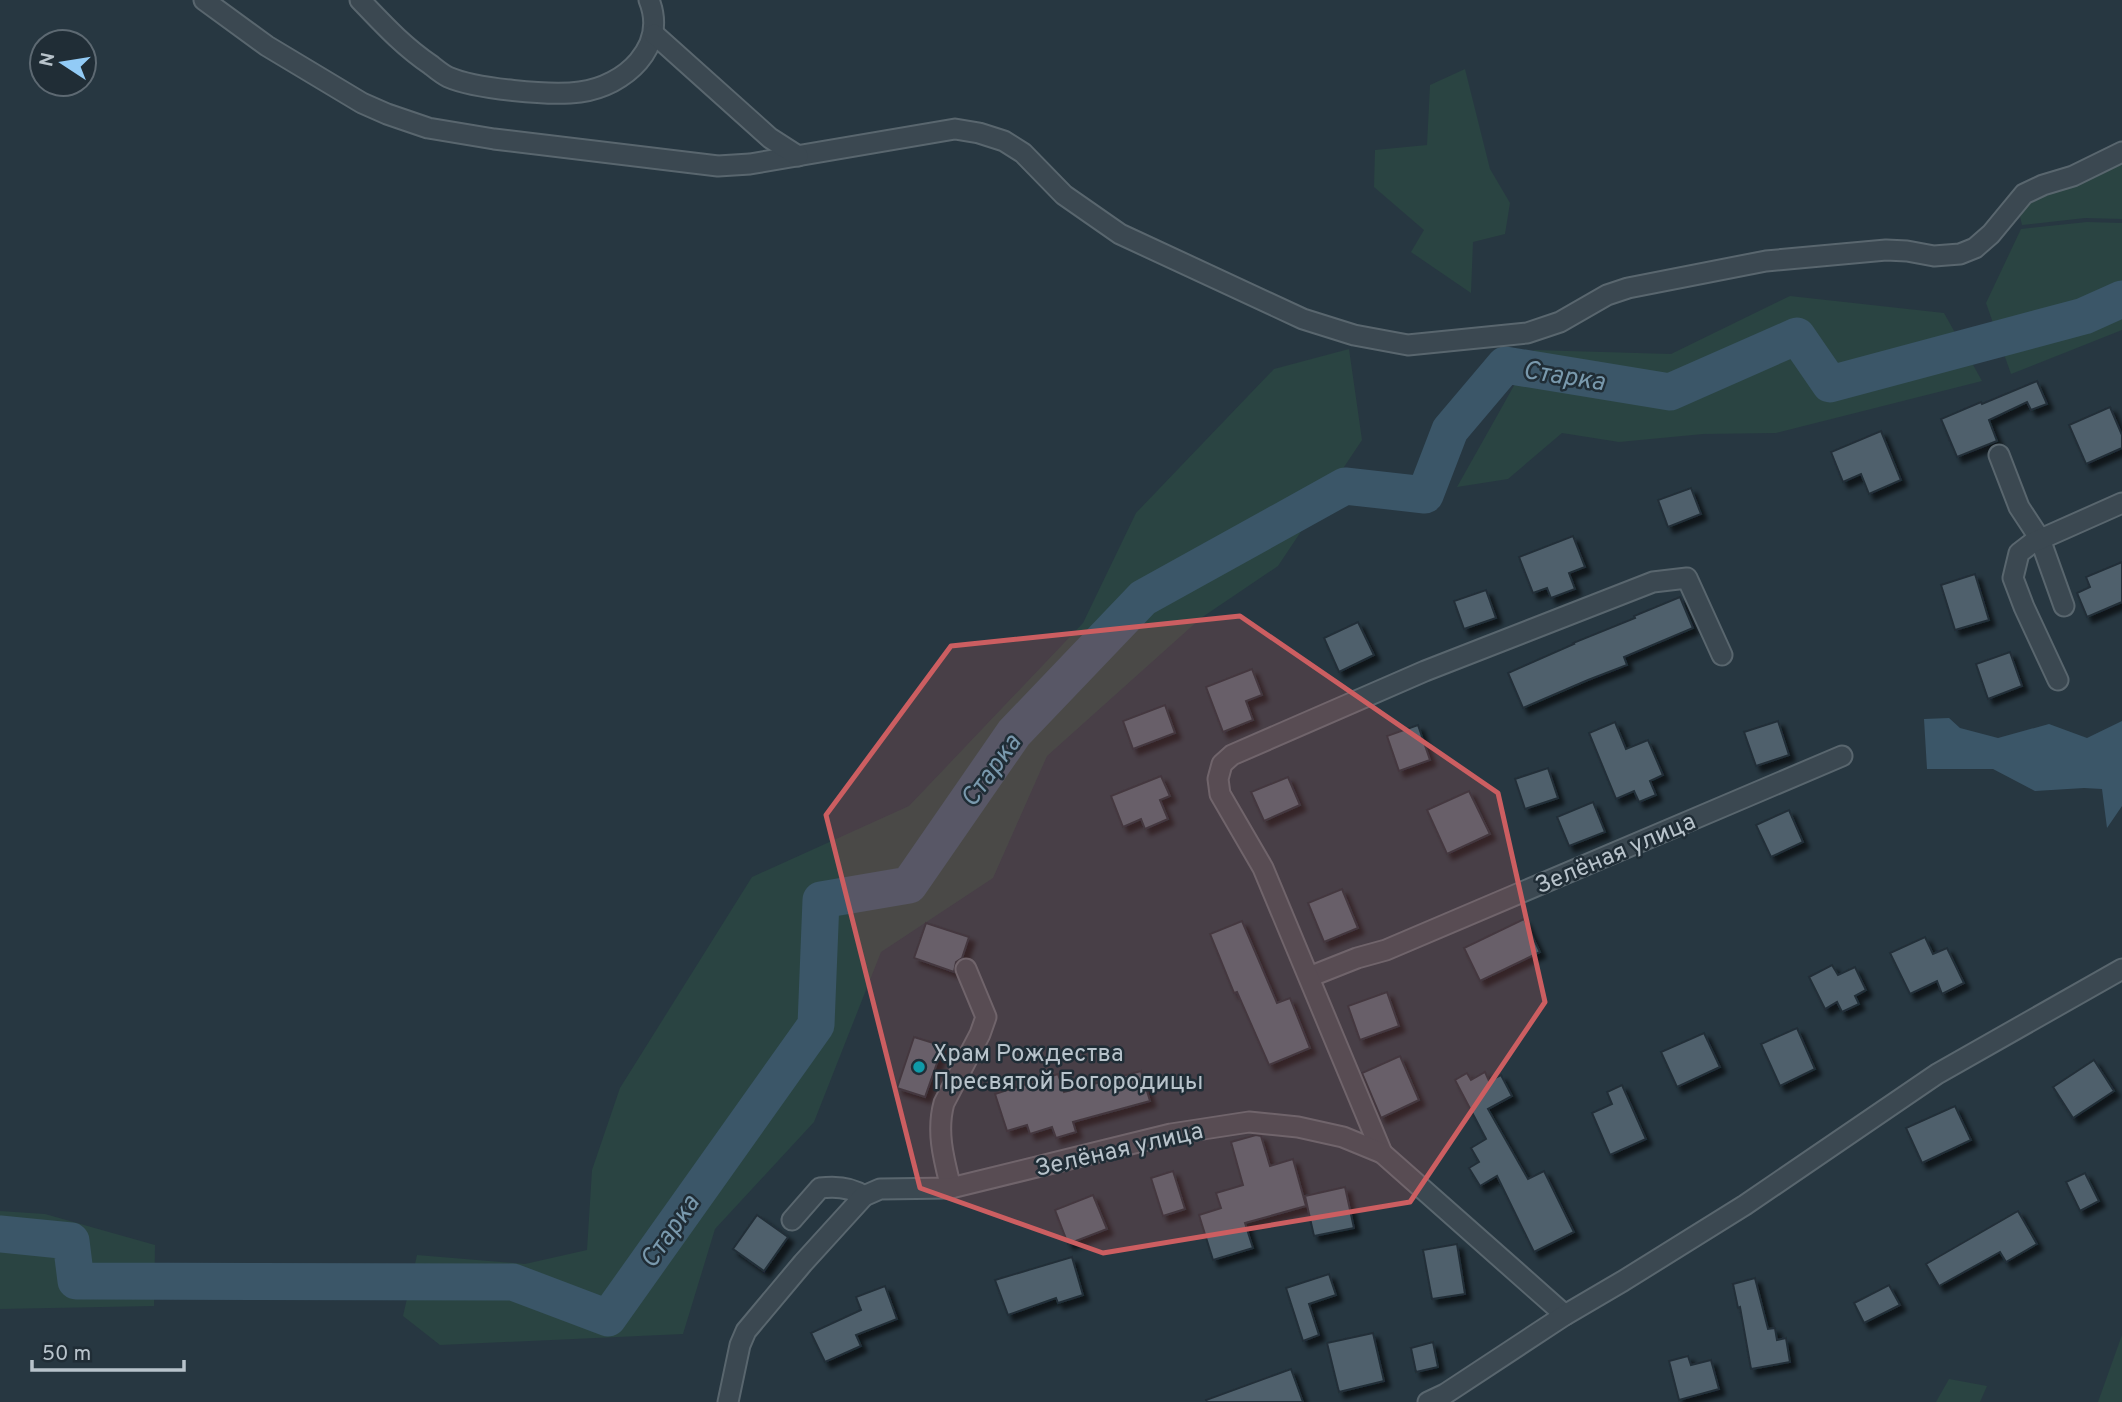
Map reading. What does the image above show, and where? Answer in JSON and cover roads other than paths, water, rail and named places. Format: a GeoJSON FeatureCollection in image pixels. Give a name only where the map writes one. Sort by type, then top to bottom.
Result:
{"type":"FeatureCollection","features":[{"type":"Feature","properties":{"kind":"street"},"geometry":{"type":"LineString","coordinates":[[204,0],[267,46],[362,103],[428,128],[494,139],[718,166],[750,164],[955,130],[979,132],[1004,141],[1023,153],[1064,195],[1120,234],[1303,319],[1354,335],[1408,345],[1527,333],[1560,322],[1607,295],[1629,288],[1766,261],[1886,250],[1934,256],[1960,254],[1975,248],[1991,234],[2024,194],[2043,184],[2073,176],[2122,152]]}},
{"type":"Feature","properties":{"kind":"street"},"geometry":{"type":"LineString","coordinates":[[360,0],[405,47],[447,77],[530,92],[581,92],[610,84],[636,66],[648,51],[654,34],[653,10],[649,0]]}},
{"type":"Feature","properties":{"kind":"street"},"geometry":{"type":"LineString","coordinates":[[654,34],[770,138],[798,156]]}},
{"type":"Feature","properties":{"kind":"street"},"geometry":{"type":"LineString","coordinates":[[1998,455],[2020,507],[2040,539],[2064,606]]}},
{"type":"Feature","properties":{"kind":"street"},"geometry":{"type":"LineString","coordinates":[[2058,680],[2013,578],[2019,553],[2040,539],[2122,503]]}},
{"type":"Feature","properties":{"kind":"street"},"geometry":{"type":"LineString","coordinates":[[1382,1153],[1263,868],[1220,794],[1218,779],[1222,764],[1232,755],[1424,671],[1653,582],[1687,578],[1722,655]]}},
{"type":"Feature","properties":{"kind":"street","name":"Зелёная улица"},"geometry":{"type":"LineString","coordinates":[[1309,977],[1386,950],[1842,756]]}},
{"type":"Feature","properties":{"kind":"street"},"geometry":{"type":"LineString","coordinates":[[951,1188],[941,1151],[941,1113],[986,1017],[966,969]]}},
{"type":"Feature","properties":{"kind":"street"},"geometry":{"type":"LineString","coordinates":[[1428,1402],[1446,1394],[1564,1315],[1745,1205],[1937,1074],[2122,969]]}},
{"type":"Feature","properties":{"kind":"street","name":"Зелёная улица"},"geometry":{"type":"LineString","coordinates":[[864,1196],[880,1189],[951,1188],[1171,1134],[1249,1122],[1298,1127],[1343,1138],[1382,1153],[1564,1315]]}},
{"type":"Feature","properties":{"kind":"street"},"geometry":{"type":"LineString","coordinates":[[728,1402],[740,1345],[746,1331],[864,1196],[857,1191],[835,1186],[820,1188],[792,1220]]}},
{"type":"Feature","properties":{"kind":"water"},"geometry":{"type":"Polygon","coordinates":[[[1949,718],[1960,728],[1998,738],[2049,724],[2087,738],[2122,721],[2122,806],[2107,828],[2102,789],[2035,791],[1993,769],[1927,769],[1924,719],[1949,718]]]}},
{"type":"Feature","properties":{"kind":"waterway","name":"Старка"},"geometry":{"type":"LineString","coordinates":[[0,1234],[71,1241],[76,1281],[513,1282],[608,1318],[816,1025],[821,900],[909,885],[1014,733],[1143,598],[1345,486],[1425,495],[1450,430],[1505,365],[1670,392],[1797,336],[1830,384],[2084,316],[2122,299]]}},
{"type":"Feature","properties":{"kind":"place","name":"Храм Рождества Пресвятой Богородицы"},"geometry":{"type":"Point","coordinates":[919,1067]}}]}
